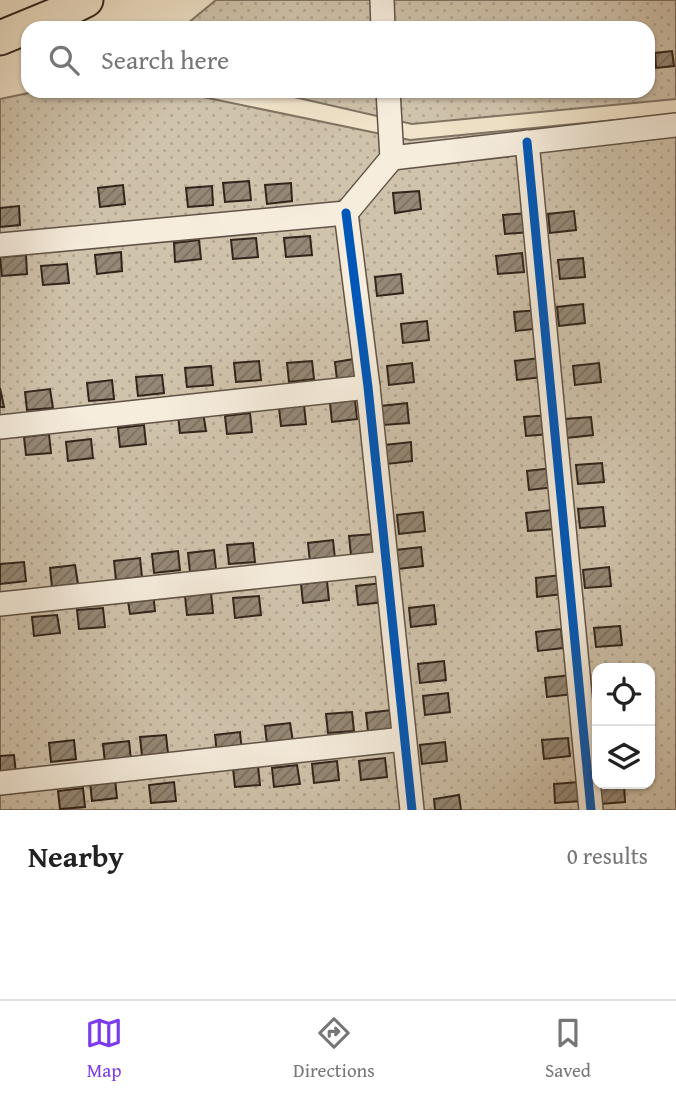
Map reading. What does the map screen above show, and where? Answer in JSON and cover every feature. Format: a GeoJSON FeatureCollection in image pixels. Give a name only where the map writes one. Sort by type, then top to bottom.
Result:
{"type":"FeatureCollection","features":[{"type":"Feature","properties":{"kind":"highway"},"geometry":{"type":"LineString","coordinates":[[41,21],[86,0]]}},
{"type":"Feature","properties":{"kind":"highway"},"geometry":{"type":"LineString","coordinates":[[0,38],[21,29]]}},
{"type":"Feature","properties":{"kind":"street"},"geometry":{"type":"LineString","coordinates":[[382,0],[383,21]]}},
{"type":"Feature","properties":{"kind":"street"},"geometry":{"type":"LineString","coordinates":[[0,245],[346,213],[392,158],[388,98]]}},
{"type":"Feature","properties":{"kind":"street"},"geometry":{"type":"LineString","coordinates":[[392,158],[676,125]]}},
{"type":"Feature","properties":{"kind":"street"},"geometry":{"type":"LineString","coordinates":[[527,142],[591,810]]}},
{"type":"Feature","properties":{"kind":"street"},"geometry":{"type":"LineString","coordinates":[[346,213],[368,387],[412,810]]}},
{"type":"Feature","properties":{"kind":"street"},"geometry":{"type":"LineString","coordinates":[[0,427],[368,387]]}},
{"type":"Feature","properties":{"kind":"street"},"geometry":{"type":"LineString","coordinates":[[0,604],[386,563]]}},
{"type":"Feature","properties":{"kind":"street"},"geometry":{"type":"LineString","coordinates":[[0,783],[404,739]]}},
{"type":"Feature","properties":{"kind":"shaded area"},"geometry":{"type":"Polygon","coordinates":[[[216,0],[676,0],[676,99],[412,124],[299,98],[655,98],[655,21],[190,21],[216,0]]]}},
{"type":"Feature","properties":{"kind":"shaded area"},"geometry":{"type":"Polygon","coordinates":[[[21,95],[21,98],[208,98],[410,140],[676,114],[676,810],[0,810],[0,99],[21,95]]]}},
{"type":"Feature","properties":{"kind":"building"},"geometry":{"type":"Polygon","coordinates":[[[672,51],[674,66],[656,68],[655,53],[672,51]]]}},
{"type":"Feature","properties":{"kind":"building"},"geometry":{"type":"Polygon","coordinates":[[[249,181],[251,200],[225,202],[223,183],[249,181]]]}},
{"type":"Feature","properties":{"kind":"building"},"geometry":{"type":"Polygon","coordinates":[[[291,183],[292,201],[267,204],[265,185],[291,183]]]}},
{"type":"Feature","properties":{"kind":"building"},"geometry":{"type":"Polygon","coordinates":[[[123,185],[125,204],[100,207],[98,188],[123,185]]]}},
{"type":"Feature","properties":{"kind":"building"},"geometry":{"type":"Polygon","coordinates":[[[212,186],[213,205],[188,207],[186,188],[212,186]]]}},
{"type":"Feature","properties":{"kind":"building"},"geometry":{"type":"Polygon","coordinates":[[[419,191],[421,209],[395,213],[393,193],[419,191]]]}},
{"type":"Feature","properties":{"kind":"building"},"geometry":{"type":"Polygon","coordinates":[[[19,206],[20,225],[0,227],[0,208],[19,206]]]}},
{"type":"Feature","properties":{"kind":"building"},"geometry":{"type":"Polygon","coordinates":[[[574,211],[576,230],[550,233],[548,214],[574,211]]]}},
{"type":"Feature","properties":{"kind":"building"},"geometry":{"type":"Polygon","coordinates":[[[529,213],[531,232],[505,234],[503,215],[529,213]]]}},
{"type":"Feature","properties":{"kind":"building"},"geometry":{"type":"Polygon","coordinates":[[[310,236],[312,255],[286,257],[284,238],[310,236]]]}},
{"type":"Feature","properties":{"kind":"building"},"geometry":{"type":"Polygon","coordinates":[[[256,238],[258,257],[233,259],[231,240],[256,238]]]}},
{"type":"Feature","properties":{"kind":"building"},"geometry":{"type":"Polygon","coordinates":[[[199,240],[201,259],[175,262],[174,243],[199,240]]]}},
{"type":"Feature","properties":{"kind":"building"},"geometry":{"type":"Polygon","coordinates":[[[121,252],[122,271],[97,274],[95,255],[121,252]]]}},
{"type":"Feature","properties":{"kind":"building"},"geometry":{"type":"Polygon","coordinates":[[[522,253],[524,272],[498,274],[496,256],[522,253]]]}},
{"type":"Feature","properties":{"kind":"building"},"geometry":{"type":"Polygon","coordinates":[[[26,255],[27,274],[2,276],[0,257],[26,255]]]}},
{"type":"Feature","properties":{"kind":"building"},"geometry":{"type":"Polygon","coordinates":[[[583,258],[585,277],[560,279],[558,260],[583,258]]]}},
{"type":"Feature","properties":{"kind":"building"},"geometry":{"type":"Polygon","coordinates":[[[67,264],[69,283],[43,285],[41,266],[67,264]]]}},
{"type":"Feature","properties":{"kind":"building"},"geometry":{"type":"Polygon","coordinates":[[[401,274],[403,293],[377,296],[375,277],[401,274]]]}},
{"type":"Feature","properties":{"kind":"building"},"geometry":{"type":"Polygon","coordinates":[[[583,304],[585,323],[559,326],[557,307],[583,304]]]}},
{"type":"Feature","properties":{"kind":"building"},"geometry":{"type":"Polygon","coordinates":[[[540,310],[542,328],[516,331],[514,312],[540,310]]]}},
{"type":"Feature","properties":{"kind":"building"},"geometry":{"type":"Polygon","coordinates":[[[427,321],[429,340],[403,343],[401,324],[427,321]]]}},
{"type":"Feature","properties":{"kind":"building"},"geometry":{"type":"Polygon","coordinates":[[[361,358],[363,378],[337,380],[335,362],[361,358]]]}},
{"type":"Feature","properties":{"kind":"building"},"geometry":{"type":"Polygon","coordinates":[[[540,358],[542,377],[517,380],[515,361],[540,358]]]}},
{"type":"Feature","properties":{"kind":"building"},"geometry":{"type":"Polygon","coordinates":[[[259,361],[261,380],[236,382],[234,363],[259,361]]]}},
{"type":"Feature","properties":{"kind":"building"},"geometry":{"type":"Polygon","coordinates":[[[312,361],[314,379],[289,382],[287,363],[312,361]]]}},
{"type":"Feature","properties":{"kind":"building"},"geometry":{"type":"Polygon","coordinates":[[[412,363],[414,382],[389,385],[387,366],[412,363]]]}},
{"type":"Feature","properties":{"kind":"building"},"geometry":{"type":"Polygon","coordinates":[[[599,363],[601,382],[575,385],[573,366],[599,363]]]}},
{"type":"Feature","properties":{"kind":"building"},"geometry":{"type":"Polygon","coordinates":[[[211,366],[213,385],[187,387],[185,368],[211,366]]]}},
{"type":"Feature","properties":{"kind":"building"},"geometry":{"type":"Polygon","coordinates":[[[162,375],[164,393],[138,396],[136,377],[162,375]]]}},
{"type":"Feature","properties":{"kind":"building"},"geometry":{"type":"Polygon","coordinates":[[[112,380],[114,399],[89,401],[87,383],[112,380]]]}},
{"type":"Feature","properties":{"kind":"building"},"geometry":{"type":"Polygon","coordinates":[[[0,388],[4,407],[0,407],[0,388]]]}},
{"type":"Feature","properties":{"kind":"building"},"geometry":{"type":"Polygon","coordinates":[[[50,389],[53,408],[27,410],[25,392],[50,389]]]}},
{"type":"Feature","properties":{"kind":"building"},"geometry":{"type":"Polygon","coordinates":[[[355,400],[357,419],[332,422],[330,403],[355,400]]]}},
{"type":"Feature","properties":{"kind":"building"},"geometry":{"type":"Polygon","coordinates":[[[407,403],[409,423],[383,425],[381,406],[407,403]]]}},
{"type":"Feature","properties":{"kind":"building"},"geometry":{"type":"Polygon","coordinates":[[[304,405],[306,424],[281,426],[279,408],[304,405]]]}},
{"type":"Feature","properties":{"kind":"building"},"geometry":{"type":"Polygon","coordinates":[[[203,412],[206,431],[180,433],[178,415],[203,412]]]}},
{"type":"Feature","properties":{"kind":"building"},"geometry":{"type":"Polygon","coordinates":[[[250,413],[252,432],[227,434],[225,416],[250,413]]]}},
{"type":"Feature","properties":{"kind":"building"},"geometry":{"type":"Polygon","coordinates":[[[550,415],[551,434],[526,436],[524,417],[550,415]]]}},
{"type":"Feature","properties":{"kind":"building"},"geometry":{"type":"Polygon","coordinates":[[[591,417],[593,435],[567,438],[565,419],[591,417]]]}},
{"type":"Feature","properties":{"kind":"building"},"geometry":{"type":"Polygon","coordinates":[[[144,425],[146,444],[120,447],[118,428],[144,425]]]}},
{"type":"Feature","properties":{"kind":"building"},"geometry":{"type":"Polygon","coordinates":[[[49,434],[51,453],[26,455],[24,437],[49,434]]]}},
{"type":"Feature","properties":{"kind":"building"},"geometry":{"type":"Polygon","coordinates":[[[91,439],[93,458],[68,461],[66,442],[91,439]]]}},
{"type":"Feature","properties":{"kind":"building"},"geometry":{"type":"Polygon","coordinates":[[[411,442],[412,461],[387,464],[385,445],[411,442]]]}},
{"type":"Feature","properties":{"kind":"building"},"geometry":{"type":"Polygon","coordinates":[[[602,463],[604,482],[578,484],[576,465],[602,463]]]}},
{"type":"Feature","properties":{"kind":"building"},"geometry":{"type":"Polygon","coordinates":[[[553,468],[555,487],[529,490],[527,471],[553,468]]]}},
{"type":"Feature","properties":{"kind":"building"},"geometry":{"type":"Polygon","coordinates":[[[603,507],[605,526],[580,528],[578,509],[603,507]]]}},
{"type":"Feature","properties":{"kind":"building"},"geometry":{"type":"Polygon","coordinates":[[[552,510],[554,529],[528,531],[526,513],[552,510]]]}},
{"type":"Feature","properties":{"kind":"building"},"geometry":{"type":"Polygon","coordinates":[[[423,512],[425,531],[399,534],[397,515],[423,512]]]}},
{"type":"Feature","properties":{"kind":"building"},"geometry":{"type":"Polygon","coordinates":[[[374,534],[376,553],[351,555],[349,536],[374,534]]]}},
{"type":"Feature","properties":{"kind":"building"},"geometry":{"type":"Polygon","coordinates":[[[333,540],[335,559],[310,562],[308,543],[333,540]]]}},
{"type":"Feature","properties":{"kind":"building"},"geometry":{"type":"Polygon","coordinates":[[[253,543],[255,562],[229,564],[227,545],[253,543]]]}},
{"type":"Feature","properties":{"kind":"building"},"geometry":{"type":"Polygon","coordinates":[[[421,547],[423,566],[398,569],[396,550],[421,547]]]}},
{"type":"Feature","properties":{"kind":"building"},"geometry":{"type":"Polygon","coordinates":[[[214,550],[216,569],[190,572],[188,553],[214,550]]]}},
{"type":"Feature","properties":{"kind":"building"},"geometry":{"type":"Polygon","coordinates":[[[178,551],[180,570],[154,573],[152,554],[178,551]]]}},
{"type":"Feature","properties":{"kind":"building"},"geometry":{"type":"Polygon","coordinates":[[[140,558],[142,577],[116,580],[114,561],[140,558]]]}},
{"type":"Feature","properties":{"kind":"building"},"geometry":{"type":"Polygon","coordinates":[[[24,562],[26,581],[0,584],[0,564],[24,562]]]}},
{"type":"Feature","properties":{"kind":"building"},"geometry":{"type":"Polygon","coordinates":[[[75,565],[78,584],[52,587],[50,568],[75,565]]]}},
{"type":"Feature","properties":{"kind":"building"},"geometry":{"type":"Polygon","coordinates":[[[609,567],[611,586],[585,588],[583,570],[609,567]]]}},
{"type":"Feature","properties":{"kind":"building"},"geometry":{"type":"Polygon","coordinates":[[[561,575],[563,594],[537,597],[536,578],[561,575]]]}},
{"type":"Feature","properties":{"kind":"building"},"geometry":{"type":"Polygon","coordinates":[[[327,581],[329,600],[303,603],[301,584],[327,581]]]}},
{"type":"Feature","properties":{"kind":"building"},"geometry":{"type":"Polygon","coordinates":[[[382,583],[384,602],[358,605],[356,586],[382,583]]]}},
{"type":"Feature","properties":{"kind":"building"},"geometry":{"type":"Polygon","coordinates":[[[153,592],[155,611],[130,614],[127,595],[153,592]]]}},
{"type":"Feature","properties":{"kind":"building"},"geometry":{"type":"Polygon","coordinates":[[[211,593],[213,613],[187,615],[185,596],[211,593]]]}},
{"type":"Feature","properties":{"kind":"building"},"geometry":{"type":"Polygon","coordinates":[[[259,596],[261,615],[235,618],[233,598],[259,596]]]}},
{"type":"Feature","properties":{"kind":"building"},"geometry":{"type":"Polygon","coordinates":[[[434,605],[436,624],[411,627],[409,608],[434,605]]]}},
{"type":"Feature","properties":{"kind":"building"},"geometry":{"type":"Polygon","coordinates":[[[103,608],[105,627],[79,629],[77,610],[103,608]]]}},
{"type":"Feature","properties":{"kind":"building"},"geometry":{"type":"Polygon","coordinates":[[[57,615],[60,633],[34,636],[32,617],[57,615]]]}},
{"type":"Feature","properties":{"kind":"building"},"geometry":{"type":"Polygon","coordinates":[[[620,626],[622,645],[596,647],[594,628],[620,626]]]}},
{"type":"Feature","properties":{"kind":"building"},"geometry":{"type":"Polygon","coordinates":[[[561,629],[563,648],[538,651],[536,632],[561,629]]]}},
{"type":"Feature","properties":{"kind":"building"},"geometry":{"type":"Polygon","coordinates":[[[444,661],[446,680],[420,683],[418,664],[444,661]]]}},
{"type":"Feature","properties":{"kind":"building"},"geometry":{"type":"Polygon","coordinates":[[[571,675],[573,694],[547,697],[545,678],[571,675]]]}},
{"type":"Feature","properties":{"kind":"building"},"geometry":{"type":"Polygon","coordinates":[[[448,693],[450,712],[425,715],[423,696],[448,693]]]}},
{"type":"Feature","properties":{"kind":"building"},"geometry":{"type":"Polygon","coordinates":[[[392,710],[394,729],[368,732],[366,713],[392,710]]]}},
{"type":"Feature","properties":{"kind":"building"},"geometry":{"type":"Polygon","coordinates":[[[352,712],[354,731],[328,733],[326,714],[352,712]]]}},
{"type":"Feature","properties":{"kind":"building"},"geometry":{"type":"Polygon","coordinates":[[[290,723],[293,742],[267,745],[265,726],[290,723]]]}},
{"type":"Feature","properties":{"kind":"building"},"geometry":{"type":"Polygon","coordinates":[[[240,732],[242,751],[217,754],[215,735],[240,732]]]}},
{"type":"Feature","properties":{"kind":"building"},"geometry":{"type":"Polygon","coordinates":[[[166,735],[168,753],[142,756],[140,737],[166,735]]]}},
{"type":"Feature","properties":{"kind":"building"},"geometry":{"type":"Polygon","coordinates":[[[568,738],[570,756],[544,759],[542,740],[568,738]]]}},
{"type":"Feature","properties":{"kind":"building"},"geometry":{"type":"Polygon","coordinates":[[[74,740],[76,759],[51,762],[49,743],[74,740]]]}},
{"type":"Feature","properties":{"kind":"building"},"geometry":{"type":"Polygon","coordinates":[[[129,741],[131,760],[105,763],[103,744],[129,741]]]}},
{"type":"Feature","properties":{"kind":"building"},"geometry":{"type":"Polygon","coordinates":[[[445,742],[447,761],[422,764],[420,745],[445,742]]]}},
{"type":"Feature","properties":{"kind":"building"},"geometry":{"type":"Polygon","coordinates":[[[14,755],[16,774],[0,776],[0,756],[14,755]]]}},
{"type":"Feature","properties":{"kind":"building"},"geometry":{"type":"Polygon","coordinates":[[[385,758],[387,777],[361,780],[359,761],[385,758]]]}},
{"type":"Feature","properties":{"kind":"building"},"geometry":{"type":"Polygon","coordinates":[[[337,761],[339,780],[314,783],[312,764],[337,761]]]}},
{"type":"Feature","properties":{"kind":"building"},"geometry":{"type":"Polygon","coordinates":[[[297,765],[300,784],[274,787],[272,768],[297,765]]]}},
{"type":"Feature","properties":{"kind":"building"},"geometry":{"type":"Polygon","coordinates":[[[258,766],[260,785],[235,787],[233,768],[258,766]]]}},
{"type":"Feature","properties":{"kind":"building"},"geometry":{"type":"Polygon","coordinates":[[[115,779],[117,798],[92,801],[90,782],[115,779]]]}},
{"type":"Feature","properties":{"kind":"building"},"geometry":{"type":"Polygon","coordinates":[[[174,782],[176,801],[151,803],[149,785],[174,782]]]}},
{"type":"Feature","properties":{"kind":"building"},"geometry":{"type":"Polygon","coordinates":[[[579,782],[581,801],[555,803],[554,784],[579,782]]]}},
{"type":"Feature","properties":{"kind":"building"},"geometry":{"type":"Polygon","coordinates":[[[83,788],[85,807],[60,809],[58,791],[83,788]]]}},
{"type":"Feature","properties":{"kind":"building"},"geometry":{"type":"Polygon","coordinates":[[[598,789],[624,789],[625,802],[600,804],[598,789]]]}},
{"type":"Feature","properties":{"kind":"building"},"geometry":{"type":"Polygon","coordinates":[[[459,795],[461,810],[435,810],[434,799],[459,795]]]}},
{"type":"Feature","properties":{"kind":"cycle path"},"geometry":{"type":"LineString","coordinates":[[527,142],[591,810]]}},
{"type":"Feature","properties":{"kind":"cycle path"},"geometry":{"type":"LineString","coordinates":[[346,213],[368,387],[412,810]]}}]}
